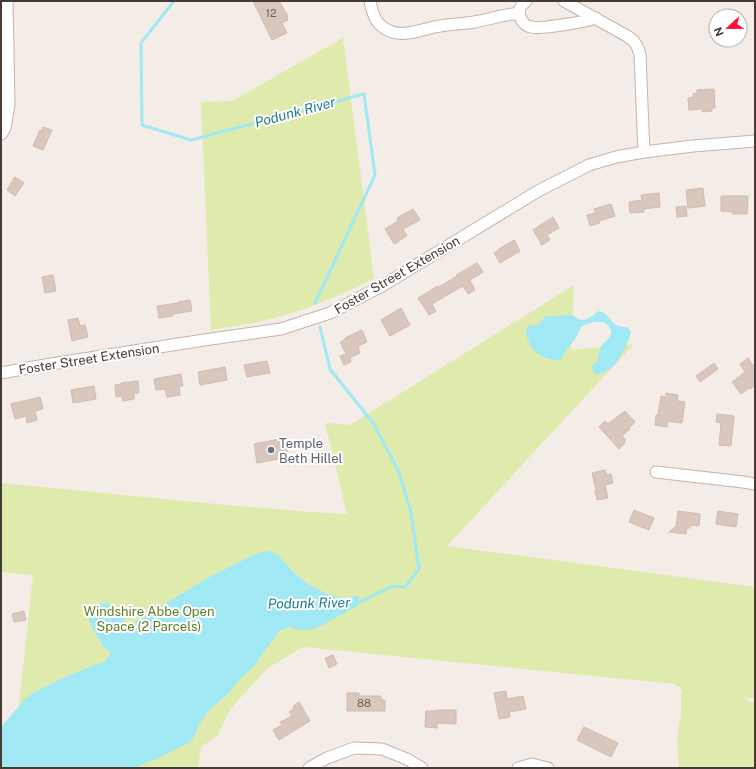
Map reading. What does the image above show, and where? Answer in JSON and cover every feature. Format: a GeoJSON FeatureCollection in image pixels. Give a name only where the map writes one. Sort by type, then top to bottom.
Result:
{"type":"FeatureCollection","features":[{"type":"Feature","properties":{"kind":"street"},"geometry":{"type":"LineString","coordinates":[[1,133],[4,128],[8,104],[6,1]]}},
{"type":"Feature","properties":{"kind":"street"},"geometry":{"type":"LineString","coordinates":[[370,1],[372,13],[377,22],[385,29],[396,33],[409,33],[519,13]]}},
{"type":"Feature","properties":{"kind":"street"},"geometry":{"type":"LineString","coordinates":[[526,1],[520,6],[519,13],[522,22],[530,27],[556,26],[584,22],[596,18]]}},
{"type":"Feature","properties":{"kind":"street"},"geometry":{"type":"LineString","coordinates":[[564,1],[596,18],[635,42],[640,55],[644,152]]}},
{"type":"Feature","properties":{"kind":"street","name":"Foster Street Extension"},"geometry":{"type":"LineString","coordinates":[[1,373],[281,329],[330,314],[382,286],[538,191],[589,165],[616,157],[644,152],[693,146],[755,142]]}},
{"type":"Feature","properties":{"kind":"street"},"geometry":{"type":"LineString","coordinates":[[656,472],[755,484]]}},
{"type":"Feature","properties":{"kind":"street"},"geometry":{"type":"LineString","coordinates":[[309,768],[327,758],[354,748],[382,750],[407,759],[422,768]]}},
{"type":"Feature","properties":{"kind":"street"},"geometry":{"type":"LineString","coordinates":[[518,768],[532,764],[548,768]]}},
{"type":"Feature","properties":{"kind":"green space"},"geometry":{"type":"Polygon","coordinates":[[[343,38],[374,278],[333,298],[291,313],[256,322],[211,330],[201,102],[232,101],[343,38]]]}},
{"type":"Feature","properties":{"kind":"green space","name":"Windshire Abbe Open Space (2 Parcels)"},"geometry":{"type":"Polygon","coordinates":[[[574,285],[571,350],[634,344],[447,546],[755,587],[755,699],[742,696],[755,703],[755,768],[679,768],[677,739],[681,715],[682,691],[675,684],[303,647],[268,668],[230,709],[218,735],[201,747],[198,768],[12,768],[33,575],[1,572],[1,483],[226,505],[347,514],[325,423],[350,425],[574,285]]]}},
{"type":"Feature","properties":{"kind":"water"},"geometry":{"type":"Polygon","coordinates":[[[599,311],[603,312],[618,326],[628,327],[631,333],[619,358],[608,370],[596,375],[591,367],[597,362],[601,346],[611,334],[608,325],[603,322],[586,324],[581,327],[576,338],[560,360],[553,360],[544,357],[533,350],[530,346],[526,335],[527,328],[539,324],[545,317],[572,315],[583,320],[599,311]]]}},
{"type":"Feature","properties":{"kind":"water"},"geometry":{"type":"Polygon","coordinates":[[[269,551],[278,555],[292,571],[308,584],[327,594],[343,598],[360,596],[357,606],[319,627],[309,630],[299,630],[289,627],[279,631],[254,666],[239,680],[226,696],[210,709],[198,726],[195,736],[188,743],[158,758],[134,768],[9,768],[1,766],[1,727],[25,699],[33,693],[69,675],[106,661],[111,652],[103,646],[89,620],[90,611],[97,604],[107,603],[116,608],[128,626],[213,575],[258,553],[269,551]]]}},
{"type":"Feature","properties":{"kind":"building"},"geometry":{"type":"Polygon","coordinates":[[[253,1],[279,1],[288,16],[288,20],[282,23],[287,33],[272,40],[253,1]]]}},
{"type":"Feature","properties":{"kind":"building"},"geometry":{"type":"Polygon","coordinates":[[[714,89],[715,108],[712,108],[712,111],[703,112],[702,109],[689,110],[688,98],[693,97],[693,94],[697,93],[697,90],[714,89]]]}},
{"type":"Feature","properties":{"kind":"building"},"geometry":{"type":"Polygon","coordinates":[[[43,127],[52,130],[43,150],[33,146],[40,130],[42,131],[43,127]]]}},
{"type":"Feature","properties":{"kind":"building"},"geometry":{"type":"Polygon","coordinates":[[[15,177],[24,183],[15,196],[7,190],[15,177]]]}},
{"type":"Feature","properties":{"kind":"building"},"geometry":{"type":"Polygon","coordinates":[[[703,188],[705,206],[688,208],[686,190],[703,188]]]}},
{"type":"Feature","properties":{"kind":"building"},"geometry":{"type":"Polygon","coordinates":[[[659,193],[660,207],[643,209],[644,212],[630,213],[629,202],[642,200],[641,195],[659,193]]]}},
{"type":"Feature","properties":{"kind":"building"},"geometry":{"type":"Polygon","coordinates":[[[721,196],[748,196],[747,214],[733,214],[733,212],[721,211],[721,196]]]}},
{"type":"Feature","properties":{"kind":"building"},"geometry":{"type":"Polygon","coordinates":[[[611,204],[615,216],[599,221],[600,223],[590,226],[587,215],[595,213],[594,209],[611,204]]]}},
{"type":"Feature","properties":{"kind":"building"},"geometry":{"type":"Polygon","coordinates":[[[686,206],[687,216],[677,217],[676,207],[686,206]]]}},
{"type":"Feature","properties":{"kind":"building"},"geometry":{"type":"Polygon","coordinates":[[[413,209],[420,220],[403,229],[407,236],[394,244],[385,229],[398,221],[397,218],[413,209]]]}},
{"type":"Feature","properties":{"kind":"building"},"geometry":{"type":"Polygon","coordinates":[[[553,217],[559,228],[547,235],[550,240],[542,245],[533,230],[553,217]]]}},
{"type":"Feature","properties":{"kind":"building"},"geometry":{"type":"Polygon","coordinates":[[[514,240],[520,251],[500,263],[494,253],[514,240]]]}},
{"type":"Feature","properties":{"kind":"building"},"geometry":{"type":"Polygon","coordinates":[[[477,263],[483,272],[470,280],[475,290],[468,294],[463,286],[432,304],[436,311],[429,315],[418,298],[438,286],[439,287],[477,263]]]}},
{"type":"Feature","properties":{"kind":"building"},"geometry":{"type":"Polygon","coordinates":[[[53,275],[56,291],[45,293],[42,277],[53,275]]]}},
{"type":"Feature","properties":{"kind":"building"},"geometry":{"type":"Polygon","coordinates":[[[190,300],[192,311],[159,318],[157,306],[190,300]]]}},
{"type":"Feature","properties":{"kind":"building"},"geometry":{"type":"Polygon","coordinates":[[[401,308],[410,325],[390,336],[381,320],[401,308]]]}},
{"type":"Feature","properties":{"kind":"building"},"geometry":{"type":"Polygon","coordinates":[[[78,318],[80,326],[85,325],[88,337],[72,341],[68,320],[78,318]]]}},
{"type":"Feature","properties":{"kind":"building"},"geometry":{"type":"Polygon","coordinates":[[[362,330],[367,342],[358,346],[360,353],[350,358],[351,362],[344,365],[340,356],[346,354],[340,342],[362,330]]]}},
{"type":"Feature","properties":{"kind":"building"},"geometry":{"type":"Polygon","coordinates":[[[748,358],[755,368],[755,385],[741,394],[732,382],[745,372],[740,364],[748,358]]]}},
{"type":"Feature","properties":{"kind":"building"},"geometry":{"type":"Polygon","coordinates":[[[267,361],[270,373],[247,377],[244,365],[267,361]]]}},
{"type":"Feature","properties":{"kind":"building"},"geometry":{"type":"Polygon","coordinates":[[[714,363],[718,369],[700,382],[696,376],[714,363]]]}},
{"type":"Feature","properties":{"kind":"building"},"geometry":{"type":"Polygon","coordinates":[[[225,367],[227,380],[200,385],[198,372],[225,367]]]}},
{"type":"Feature","properties":{"kind":"building"},"geometry":{"type":"Polygon","coordinates":[[[181,374],[183,386],[179,386],[180,395],[167,397],[165,389],[156,390],[154,379],[181,374]]]}},
{"type":"Feature","properties":{"kind":"building"},"geometry":{"type":"Polygon","coordinates":[[[138,381],[139,393],[134,393],[134,399],[123,401],[122,396],[116,397],[115,385],[138,381]]]}},
{"type":"Feature","properties":{"kind":"building"},"geometry":{"type":"Polygon","coordinates":[[[94,386],[96,399],[73,403],[71,390],[94,386]]]}},
{"type":"Feature","properties":{"kind":"building"},"geometry":{"type":"Polygon","coordinates":[[[666,393],[678,395],[677,401],[685,402],[682,423],[668,421],[667,427],[655,425],[661,396],[666,397],[666,393]]]}},
{"type":"Feature","properties":{"kind":"building"},"geometry":{"type":"Polygon","coordinates":[[[40,397],[43,409],[35,411],[37,420],[27,423],[26,416],[15,419],[11,404],[40,397]]]}},
{"type":"Feature","properties":{"kind":"building"},"geometry":{"type":"Polygon","coordinates":[[[625,411],[635,422],[622,436],[626,440],[619,449],[599,427],[605,421],[608,424],[625,411]]]}},
{"type":"Feature","properties":{"kind":"building"},"geometry":{"type":"Polygon","coordinates":[[[717,414],[734,416],[731,446],[719,445],[721,423],[716,422],[717,414]]]}},
{"type":"Feature","properties":{"kind":"building","name":"Temple Beth Hillel"},"geometry":{"type":"Polygon","coordinates":[[[285,438],[288,457],[257,463],[254,444],[285,438]]]}},
{"type":"Feature","properties":{"kind":"building"},"geometry":{"type":"Polygon","coordinates":[[[605,470],[607,475],[611,474],[613,483],[605,485],[608,498],[597,500],[592,473],[605,470]]]}},
{"type":"Feature","properties":{"kind":"building"},"geometry":{"type":"Polygon","coordinates":[[[634,510],[654,518],[649,530],[629,522],[634,510]]]}},
{"type":"Feature","properties":{"kind":"building"},"geometry":{"type":"Polygon","coordinates":[[[678,511],[700,514],[699,526],[690,525],[690,528],[687,528],[686,534],[669,532],[676,526],[678,511]]]}},
{"type":"Feature","properties":{"kind":"building"},"geometry":{"type":"Polygon","coordinates":[[[718,511],[738,514],[736,527],[716,524],[718,511]]]}},
{"type":"Feature","properties":{"kind":"building"},"geometry":{"type":"Polygon","coordinates":[[[24,611],[26,620],[14,622],[12,614],[24,611]]]}},
{"type":"Feature","properties":{"kind":"building"},"geometry":{"type":"Polygon","coordinates":[[[333,655],[337,664],[329,668],[325,658],[333,655]]]}},
{"type":"Feature","properties":{"kind":"building"},"geometry":{"type":"Polygon","coordinates":[[[506,691],[507,699],[523,696],[526,709],[509,712],[510,717],[499,719],[494,693],[506,691]]]}},
{"type":"Feature","properties":{"kind":"building"},"geometry":{"type":"Polygon","coordinates":[[[347,693],[359,693],[359,696],[381,696],[381,700],[385,700],[385,711],[347,711],[347,693]]]}},
{"type":"Feature","properties":{"kind":"building"},"geometry":{"type":"Polygon","coordinates":[[[299,702],[310,721],[279,740],[273,730],[282,725],[280,722],[292,716],[289,712],[294,709],[293,706],[299,702]]]}},
{"type":"Feature","properties":{"kind":"building"},"geometry":{"type":"Polygon","coordinates":[[[456,710],[456,724],[437,723],[437,728],[425,727],[426,711],[456,710]]]}},
{"type":"Feature","properties":{"kind":"building"},"geometry":{"type":"Polygon","coordinates":[[[584,727],[618,743],[611,757],[577,740],[584,727]]]}},
{"type":"Feature","properties":{"kind":"waterway","name":"Podunk River"},"geometry":{"type":"LineString","coordinates":[[174,1],[141,43],[142,125],[191,140],[364,94],[375,175],[315,303]]}},
{"type":"Feature","properties":{"kind":"waterway","name":"Podunk River"},"geometry":{"type":"LineString","coordinates":[[320,327],[330,369],[373,423],[398,470],[411,512],[419,569],[405,587],[393,586],[358,603],[354,603]]}},
{"type":"Feature","properties":{"kind":"place","name":"Temple Beth Hillel"},"geometry":{"type":"Point","coordinates":[271,450]}}]}
